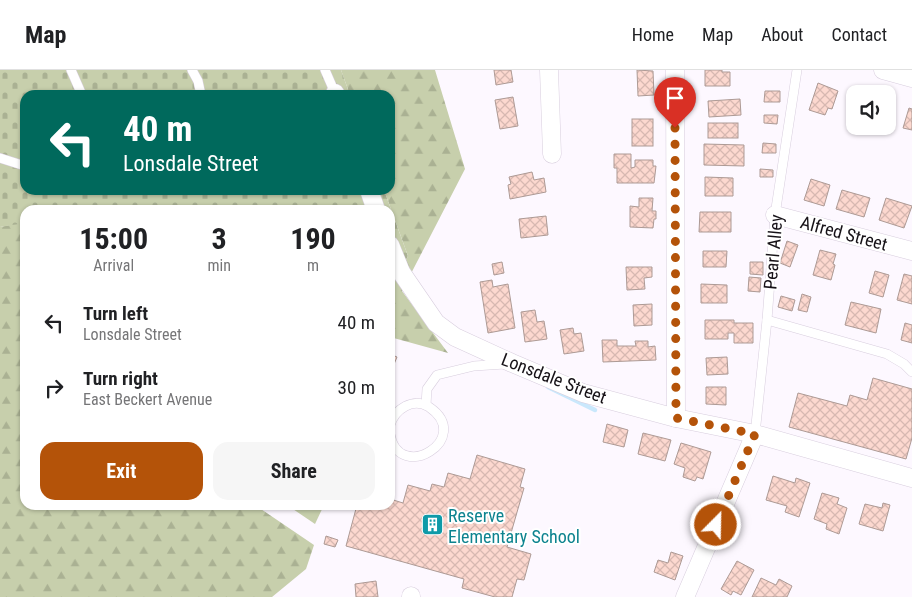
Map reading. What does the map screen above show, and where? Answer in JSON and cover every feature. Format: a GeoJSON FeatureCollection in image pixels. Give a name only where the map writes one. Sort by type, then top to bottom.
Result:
{"type":"FeatureCollection","features":[{"type":"Feature","properties":{"kind":"street"},"geometry":{"type":"LineString","coordinates":[[549,70],[552,154]]}},
{"type":"Feature","properties":{"kind":"street"},"geometry":{"type":"LineString","coordinates":[[674,70],[676,418]]}},
{"type":"Feature","properties":{"kind":"street"},"geometry":{"type":"LineString","coordinates":[[883,70],[912,78]]}},
{"type":"Feature","properties":{"kind":"street","name":"Alfred Street"},"geometry":{"type":"LineString","coordinates":[[775,215],[912,251]]}},
{"type":"Feature","properties":{"kind":"street","name":"Lonsdale Street"},"geometry":{"type":"LineString","coordinates":[[395,258],[400,272],[436,323],[455,337],[512,363],[583,393],[676,418],[755,434],[912,478]]}},
{"type":"Feature","properties":{"kind":"street"},"geometry":{"type":"LineString","coordinates":[[685,597],[755,434]]}},
{"type":"Feature","properties":{"kind":"lane"},"geometry":{"type":"LineString","coordinates":[[71,70],[80,90]]}},
{"type":"Feature","properties":{"kind":"lane"},"geometry":{"type":"LineString","coordinates":[[192,70],[198,81],[200,90]]}},
{"type":"Feature","properties":{"kind":"lane"},"geometry":{"type":"LineString","coordinates":[[325,70],[334,90]]}},
{"type":"Feature","properties":{"kind":"lane","name":"Pearl Alley"},"geometry":{"type":"LineString","coordinates":[[755,434],[767,320],[775,215],[797,70]]}},
{"type":"Feature","properties":{"kind":"lane"},"geometry":{"type":"LineString","coordinates":[[0,158],[20,164]]}},
{"type":"Feature","properties":{"kind":"lane"},"geometry":{"type":"LineString","coordinates":[[767,320],[887,354],[904,364],[912,372]]}},
{"type":"Feature","properties":{"kind":"lane"},"geometry":{"type":"LineString","coordinates":[[426,405],[427,389],[437,375],[474,366],[512,363]]}},
{"type":"Feature","properties":{"kind":"lane"},"geometry":{"type":"LineString","coordinates":[[395,414],[404,406],[412,404],[426,405],[436,412],[443,427],[441,440],[435,449],[425,456],[411,456],[402,453],[395,447]]}},
{"type":"Feature","properties":{"kind":"green space"},"geometry":{"type":"Polygon","coordinates":[[[0,70],[341,70],[348,90],[20,90],[20,195],[386,195],[389,205],[20,205],[20,224],[0,227],[0,70]]]}},
{"type":"Feature","properties":{"kind":"green space"},"geometry":{"type":"Polygon","coordinates":[[[341,70],[435,70],[465,169],[402,291],[448,353],[395,338],[395,281],[408,256],[395,220],[395,205],[389,205],[386,195],[395,195],[395,90],[348,90],[341,70]]]}},
{"type":"Feature","properties":{"kind":"green space"},"geometry":{"type":"Polygon","coordinates":[[[395,220],[408,256],[395,281],[395,220]]]}},
{"type":"Feature","properties":{"kind":"green space"},"geometry":{"type":"Polygon","coordinates":[[[20,223],[20,510],[262,510],[314,545],[306,569],[272,597],[0,597],[0,227],[20,223]]]}},
{"type":"Feature","properties":{"kind":"green space"},"geometry":{"type":"Polygon","coordinates":[[[294,510],[322,510],[315,524],[294,510]]]}},
{"type":"Feature","properties":{"kind":"building"},"geometry":{"type":"Polygon","coordinates":[[[494,70],[511,70],[513,82],[496,85],[494,70]]]}},
{"type":"Feature","properties":{"kind":"building"},"geometry":{"type":"Polygon","coordinates":[[[637,70],[653,71],[654,95],[638,96],[637,70]]]}},
{"type":"Feature","properties":{"kind":"building"},"geometry":{"type":"Polygon","coordinates":[[[705,70],[730,72],[730,86],[705,86],[705,70]]]}},
{"type":"Feature","properties":{"kind":"building"},"geometry":{"type":"Polygon","coordinates":[[[818,83],[838,91],[832,109],[828,108],[825,115],[809,110],[818,83]]]}},
{"type":"Feature","properties":{"kind":"building"},"geometry":{"type":"Polygon","coordinates":[[[765,91],[780,91],[780,102],[764,102],[765,91]]]}},
{"type":"Feature","properties":{"kind":"building"},"geometry":{"type":"Polygon","coordinates":[[[513,97],[518,126],[500,129],[495,100],[513,97]]]}},
{"type":"Feature","properties":{"kind":"building"},"geometry":{"type":"Polygon","coordinates":[[[740,99],[741,115],[709,117],[708,101],[740,99]]]}},
{"type":"Feature","properties":{"kind":"building"},"geometry":{"type":"Polygon","coordinates":[[[909,108],[912,109],[912,130],[903,128],[909,108]]]}},
{"type":"Feature","properties":{"kind":"building"},"geometry":{"type":"Polygon","coordinates":[[[764,115],[778,115],[777,124],[764,123],[764,115]]]}},
{"type":"Feature","properties":{"kind":"building"},"geometry":{"type":"Polygon","coordinates":[[[632,119],[653,119],[653,146],[632,146],[632,119]]]}},
{"type":"Feature","properties":{"kind":"building"},"geometry":{"type":"Polygon","coordinates":[[[708,123],[738,123],[738,138],[708,138],[708,123]]]}},
{"type":"Feature","properties":{"kind":"building"},"geometry":{"type":"Polygon","coordinates":[[[763,143],[776,144],[776,153],[762,153],[763,143]]]}},
{"type":"Feature","properties":{"kind":"building"},"geometry":{"type":"Polygon","coordinates":[[[704,144],[744,145],[744,166],[704,165],[704,144]]]}},
{"type":"Feature","properties":{"kind":"building"},"geometry":{"type":"Polygon","coordinates":[[[614,154],[631,154],[631,168],[635,167],[635,160],[653,160],[653,166],[656,166],[654,183],[617,183],[617,168],[614,168],[614,154]]]}},
{"type":"Feature","properties":{"kind":"building"},"geometry":{"type":"Polygon","coordinates":[[[760,169],[773,170],[773,177],[760,177],[760,169]]]}},
{"type":"Feature","properties":{"kind":"building"},"geometry":{"type":"Polygon","coordinates":[[[532,172],[534,180],[544,178],[546,192],[510,199],[508,185],[511,184],[509,177],[532,172]]]}},
{"type":"Feature","properties":{"kind":"building"},"geometry":{"type":"Polygon","coordinates":[[[705,177],[733,178],[733,196],[705,196],[705,177]]]}},
{"type":"Feature","properties":{"kind":"building"},"geometry":{"type":"Polygon","coordinates":[[[811,179],[830,185],[824,206],[804,200],[811,179]]]}},
{"type":"Feature","properties":{"kind":"building"},"geometry":{"type":"Polygon","coordinates":[[[842,190],[870,198],[864,217],[836,209],[842,190]]]}},
{"type":"Feature","properties":{"kind":"building"},"geometry":{"type":"Polygon","coordinates":[[[639,198],[653,198],[652,211],[656,211],[656,219],[654,219],[653,228],[630,227],[630,206],[639,207],[639,198]]]}},
{"type":"Feature","properties":{"kind":"building"},"geometry":{"type":"Polygon","coordinates":[[[886,198],[912,206],[904,228],[879,220],[886,198]]]}},
{"type":"Feature","properties":{"kind":"building"},"geometry":{"type":"Polygon","coordinates":[[[700,212],[731,212],[731,232],[699,232],[700,212]]]}},
{"type":"Feature","properties":{"kind":"building"},"geometry":{"type":"Polygon","coordinates":[[[546,216],[548,235],[521,238],[519,219],[546,216]]]}},
{"type":"Feature","properties":{"kind":"building"},"geometry":{"type":"Polygon","coordinates":[[[787,241],[798,245],[790,267],[780,263],[787,241]]]}},
{"type":"Feature","properties":{"kind":"building"},"geometry":{"type":"Polygon","coordinates":[[[820,250],[836,254],[831,280],[813,275],[820,250]]]}},
{"type":"Feature","properties":{"kind":"building"},"geometry":{"type":"Polygon","coordinates":[[[703,251],[727,251],[726,267],[703,267],[703,251]]]}},
{"type":"Feature","properties":{"kind":"building"},"geometry":{"type":"Polygon","coordinates":[[[502,262],[504,273],[494,275],[492,264],[502,262]]]}},
{"type":"Feature","properties":{"kind":"building"},"geometry":{"type":"Polygon","coordinates":[[[750,262],[763,262],[763,275],[750,274],[750,262]]]}},
{"type":"Feature","properties":{"kind":"building"},"geometry":{"type":"Polygon","coordinates":[[[626,267],[652,267],[652,277],[644,278],[645,289],[627,290],[626,267]]]}},
{"type":"Feature","properties":{"kind":"building"},"geometry":{"type":"Polygon","coordinates":[[[875,271],[889,275],[883,297],[869,293],[875,271]]]}},
{"type":"Feature","properties":{"kind":"building"},"geometry":{"type":"Polygon","coordinates":[[[904,274],[912,276],[912,304],[897,300],[904,274]]]}},
{"type":"Feature","properties":{"kind":"building"},"geometry":{"type":"Polygon","coordinates":[[[749,277],[761,278],[760,292],[748,291],[749,277]]]}},
{"type":"Feature","properties":{"kind":"building"},"geometry":{"type":"Polygon","coordinates":[[[492,280],[493,287],[508,284],[515,328],[488,333],[480,282],[492,280]]]}},
{"type":"Feature","properties":{"kind":"building"},"geometry":{"type":"Polygon","coordinates":[[[701,284],[727,285],[727,303],[701,303],[701,284]]]}},
{"type":"Feature","properties":{"kind":"building"},"geometry":{"type":"Polygon","coordinates":[[[802,294],[811,297],[807,312],[798,310],[802,294]]]}},
{"type":"Feature","properties":{"kind":"building"},"geometry":{"type":"Polygon","coordinates":[[[781,296],[795,300],[792,311],[778,307],[781,296]]]}},
{"type":"Feature","properties":{"kind":"building"},"geometry":{"type":"Polygon","coordinates":[[[851,302],[881,309],[876,333],[845,325],[851,302]]]}},
{"type":"Feature","properties":{"kind":"building"},"geometry":{"type":"Polygon","coordinates":[[[652,304],[652,325],[634,326],[633,305],[652,304]]]}},
{"type":"Feature","properties":{"kind":"building"},"geometry":{"type":"Polygon","coordinates":[[[535,310],[537,322],[544,321],[547,339],[525,342],[521,312],[535,310]]]}},
{"type":"Feature","properties":{"kind":"building"},"geometry":{"type":"Polygon","coordinates":[[[705,320],[734,320],[734,323],[753,323],[753,343],[734,343],[734,333],[728,333],[728,339],[705,339],[705,320]]]}},
{"type":"Feature","properties":{"kind":"building"},"geometry":{"type":"Polygon","coordinates":[[[905,323],[912,325],[912,343],[901,340],[905,323]]]}},
{"type":"Feature","properties":{"kind":"building"},"geometry":{"type":"Polygon","coordinates":[[[573,328],[574,334],[581,333],[584,351],[564,354],[560,330],[573,328]]]}},
{"type":"Feature","properties":{"kind":"building"},"geometry":{"type":"Polygon","coordinates":[[[602,340],[617,340],[617,346],[636,346],[635,341],[648,341],[648,347],[655,346],[656,360],[603,362],[602,340]]]}},
{"type":"Feature","properties":{"kind":"building"},"geometry":{"type":"Polygon","coordinates":[[[727,357],[728,374],[707,375],[706,358],[727,357]]]}},
{"type":"Feature","properties":{"kind":"building"},"geometry":{"type":"Polygon","coordinates":[[[873,378],[912,389],[912,438],[906,459],[789,427],[798,393],[847,406],[850,395],[867,400],[873,378]]]}},
{"type":"Feature","properties":{"kind":"building"},"geometry":{"type":"Polygon","coordinates":[[[706,387],[726,387],[726,405],[706,404],[706,387]]]}},
{"type":"Feature","properties":{"kind":"building"},"geometry":{"type":"Polygon","coordinates":[[[607,424],[628,430],[624,447],[603,442],[607,424]]]}},
{"type":"Feature","properties":{"kind":"building"},"geometry":{"type":"Polygon","coordinates":[[[643,433],[671,440],[665,461],[638,454],[643,433]]]}},
{"type":"Feature","properties":{"kind":"building"},"geometry":{"type":"Polygon","coordinates":[[[681,443],[711,452],[703,479],[697,477],[695,481],[683,477],[685,468],[674,464],[681,443]]]}},
{"type":"Feature","properties":{"kind":"building","name":"Reserve Elementary School"},"geometry":{"type":"Polygon","coordinates":[[[477,455],[525,469],[520,487],[524,488],[507,547],[531,554],[524,580],[517,579],[512,597],[495,597],[462,588],[464,579],[346,546],[356,510],[395,510],[395,501],[403,503],[408,485],[430,491],[432,484],[444,487],[448,473],[470,479],[477,455]]]}},
{"type":"Feature","properties":{"kind":"building"},"geometry":{"type":"Polygon","coordinates":[[[773,476],[795,483],[796,478],[810,483],[799,517],[785,512],[787,506],[766,500],[773,476]]]}},
{"type":"Feature","properties":{"kind":"building"},"geometry":{"type":"Polygon","coordinates":[[[822,493],[839,498],[837,504],[847,508],[839,534],[826,529],[827,524],[814,519],[822,493]]]}},
{"type":"Feature","properties":{"kind":"building"},"geometry":{"type":"Polygon","coordinates":[[[883,503],[890,505],[883,531],[859,524],[865,504],[882,508],[883,503]]]}},
{"type":"Feature","properties":{"kind":"building"},"geometry":{"type":"Polygon","coordinates":[[[326,536],[338,540],[335,547],[324,544],[326,536]]]}},
{"type":"Feature","properties":{"kind":"building"},"geometry":{"type":"Polygon","coordinates":[[[671,552],[683,556],[675,580],[654,572],[658,560],[668,563],[671,552]]]}},
{"type":"Feature","properties":{"kind":"building"},"geometry":{"type":"Polygon","coordinates":[[[737,561],[754,570],[741,595],[733,591],[731,595],[721,589],[737,561]]]}},
{"type":"Feature","properties":{"kind":"building"},"geometry":{"type":"Polygon","coordinates":[[[761,578],[776,585],[779,579],[792,586],[787,597],[752,597],[761,578]]]}},
{"type":"Feature","properties":{"kind":"building"},"geometry":{"type":"Polygon","coordinates":[[[376,581],[378,597],[356,597],[355,584],[376,581]]]}},
{"type":"Feature","properties":{"kind":"waterway"},"geometry":{"type":"LineString","coordinates":[[548,387],[595,410]]}},
{"type":"Feature","properties":{"kind":"place","name":"Reserve Elementary School"},"geometry":{"type":"Point","coordinates":[432,525]}},
{"type":"Feature","properties":{"kind":"route"},"geometry":{"type":"LineString","coordinates":[[675,128],[676,418],[755,434],[716,525]]}}]}
